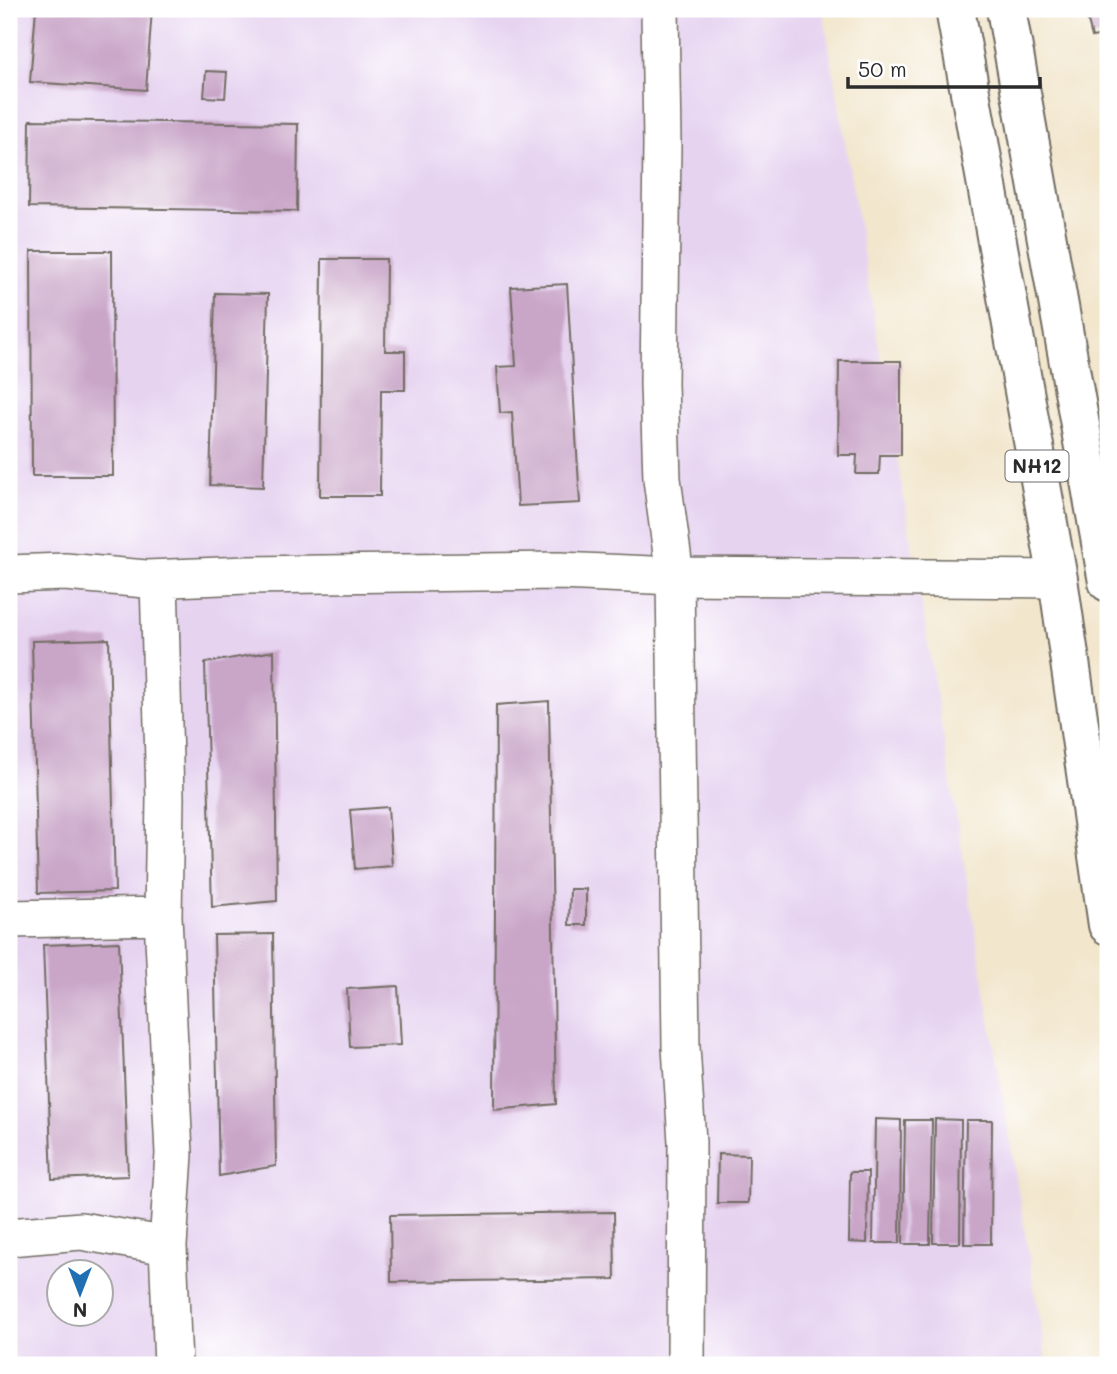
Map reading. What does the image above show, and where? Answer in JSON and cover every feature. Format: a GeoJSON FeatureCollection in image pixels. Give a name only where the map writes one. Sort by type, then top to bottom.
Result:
{"type":"FeatureCollection","features":[{"type":"Feature","properties":{"kind":"highway","name":"NH12"},"geometry":{"type":"LineString","coordinates":[[955,9],[1058,579],[1108,925]]}},
{"type":"Feature","properties":{"kind":"highway","name":"NH12"},"geometry":{"type":"LineString","coordinates":[[1006,9],[1108,582]]}},
{"type":"Feature","properties":{"kind":"street"},"geometry":{"type":"LineString","coordinates":[[660,9],[662,144],[659,397],[662,479],[675,576],[681,1047],[687,1142],[686,1365]]}},
{"type":"Feature","properties":{"kind":"street"},"geometry":{"type":"LineString","coordinates":[[9,574],[65,572],[159,579],[247,575],[559,571],[675,576],[1058,579]]}},
{"type":"Feature","properties":{"kind":"street"},"geometry":{"type":"LineString","coordinates":[[159,579],[165,798],[163,916],[174,1154],[167,1246],[173,1365]]}},
{"type":"Feature","properties":{"kind":"street"},"geometry":{"type":"LineString","coordinates":[[9,919],[163,916]]}},
{"type":"Feature","properties":{"kind":"street"},"geometry":{"type":"LineString","coordinates":[[9,1237],[81,1231],[167,1246]]}},
{"type":"Feature","properties":{"kind":"shaded area"},"geometry":{"type":"Polygon","coordinates":[[[9,9],[823,9],[1047,1365],[9,1365],[9,9]]]}},
{"type":"Feature","properties":{"kind":"building"},"geometry":{"type":"Polygon","coordinates":[[[36,9],[152,9],[146,90],[30,82],[36,9]]]}},
{"type":"Feature","properties":{"kind":"building"},"geometry":{"type":"Polygon","coordinates":[[[1085,9],[1108,9],[1108,34],[1092,37],[1085,9]]]}},
{"type":"Feature","properties":{"kind":"building"},"geometry":{"type":"Polygon","coordinates":[[[206,71],[227,72],[225,98],[204,97],[206,71]]]}},
{"type":"Feature","properties":{"kind":"building"},"geometry":{"type":"Polygon","coordinates":[[[30,120],[298,124],[297,211],[29,207],[30,120]]]}},
{"type":"Feature","properties":{"kind":"building"},"geometry":{"type":"Polygon","coordinates":[[[31,251],[112,251],[113,476],[32,476],[31,251]]]}},
{"type":"Feature","properties":{"kind":"building"},"geometry":{"type":"Polygon","coordinates":[[[322,259],[386,259],[385,351],[405,351],[405,390],[381,390],[380,496],[320,496],[322,259]]]}},
{"type":"Feature","properties":{"kind":"building"},"geometry":{"type":"Polygon","coordinates":[[[567,284],[580,503],[518,506],[512,412],[500,413],[497,367],[516,366],[511,287],[567,284]]]}},
{"type":"Feature","properties":{"kind":"building"},"geometry":{"type":"Polygon","coordinates":[[[215,293],[268,294],[263,487],[210,485],[215,293]]]}},
{"type":"Feature","properties":{"kind":"building"},"geometry":{"type":"Polygon","coordinates":[[[839,361],[901,361],[901,455],[880,455],[879,474],[856,474],[857,455],[838,455],[839,361]]]}},
{"type":"Feature","properties":{"kind":"building"},"geometry":{"type":"Polygon","coordinates":[[[109,639],[115,891],[38,893],[32,641],[109,639]]]}},
{"type":"Feature","properties":{"kind":"building"},"geometry":{"type":"Polygon","coordinates":[[[274,651],[277,901],[212,907],[205,663],[274,651]]]}},
{"type":"Feature","properties":{"kind":"building"},"geometry":{"type":"Polygon","coordinates":[[[549,701],[556,1104],[494,1110],[496,705],[549,701]]]}},
{"type":"Feature","properties":{"kind":"building"},"geometry":{"type":"Polygon","coordinates":[[[388,807],[392,866],[355,869],[350,810],[388,807]]]}},
{"type":"Feature","properties":{"kind":"building"},"geometry":{"type":"Polygon","coordinates":[[[570,889],[586,889],[586,925],[569,925],[570,889]]]}},
{"type":"Feature","properties":{"kind":"building"},"geometry":{"type":"Polygon","coordinates":[[[273,934],[276,1166],[219,1176],[214,935],[273,934]]]}},
{"type":"Feature","properties":{"kind":"building"},"geometry":{"type":"Polygon","coordinates":[[[119,942],[128,1176],[52,1179],[43,945],[119,942]]]}},
{"type":"Feature","properties":{"kind":"building"},"geometry":{"type":"Polygon","coordinates":[[[398,986],[401,1045],[350,1047],[347,989],[398,986]]]}},
{"type":"Feature","properties":{"kind":"building"},"geometry":{"type":"Polygon","coordinates":[[[875,1119],[901,1120],[900,1243],[873,1243],[875,1119]]]}},
{"type":"Feature","properties":{"kind":"building"},"geometry":{"type":"Polygon","coordinates":[[[935,1119],[961,1120],[960,1243],[933,1243],[935,1119]]]}},
{"type":"Feature","properties":{"kind":"building"},"geometry":{"type":"Polygon","coordinates":[[[905,1120],[932,1120],[930,1244],[903,1244],[905,1120]]]}},
{"type":"Feature","properties":{"kind":"building"},"geometry":{"type":"Polygon","coordinates":[[[966,1120],[992,1120],[991,1244],[964,1244],[966,1120]]]}},
{"type":"Feature","properties":{"kind":"building"},"geometry":{"type":"Polygon","coordinates":[[[718,1154],[749,1155],[748,1203],[717,1203],[718,1154]]]}},
{"type":"Feature","properties":{"kind":"building"},"geometry":{"type":"Polygon","coordinates":[[[850,1172],[868,1172],[867,1243],[849,1242],[850,1172]]]}},
{"type":"Feature","properties":{"kind":"building"},"geometry":{"type":"Polygon","coordinates":[[[614,1212],[615,1279],[391,1282],[390,1215],[614,1212]]]}}]}
